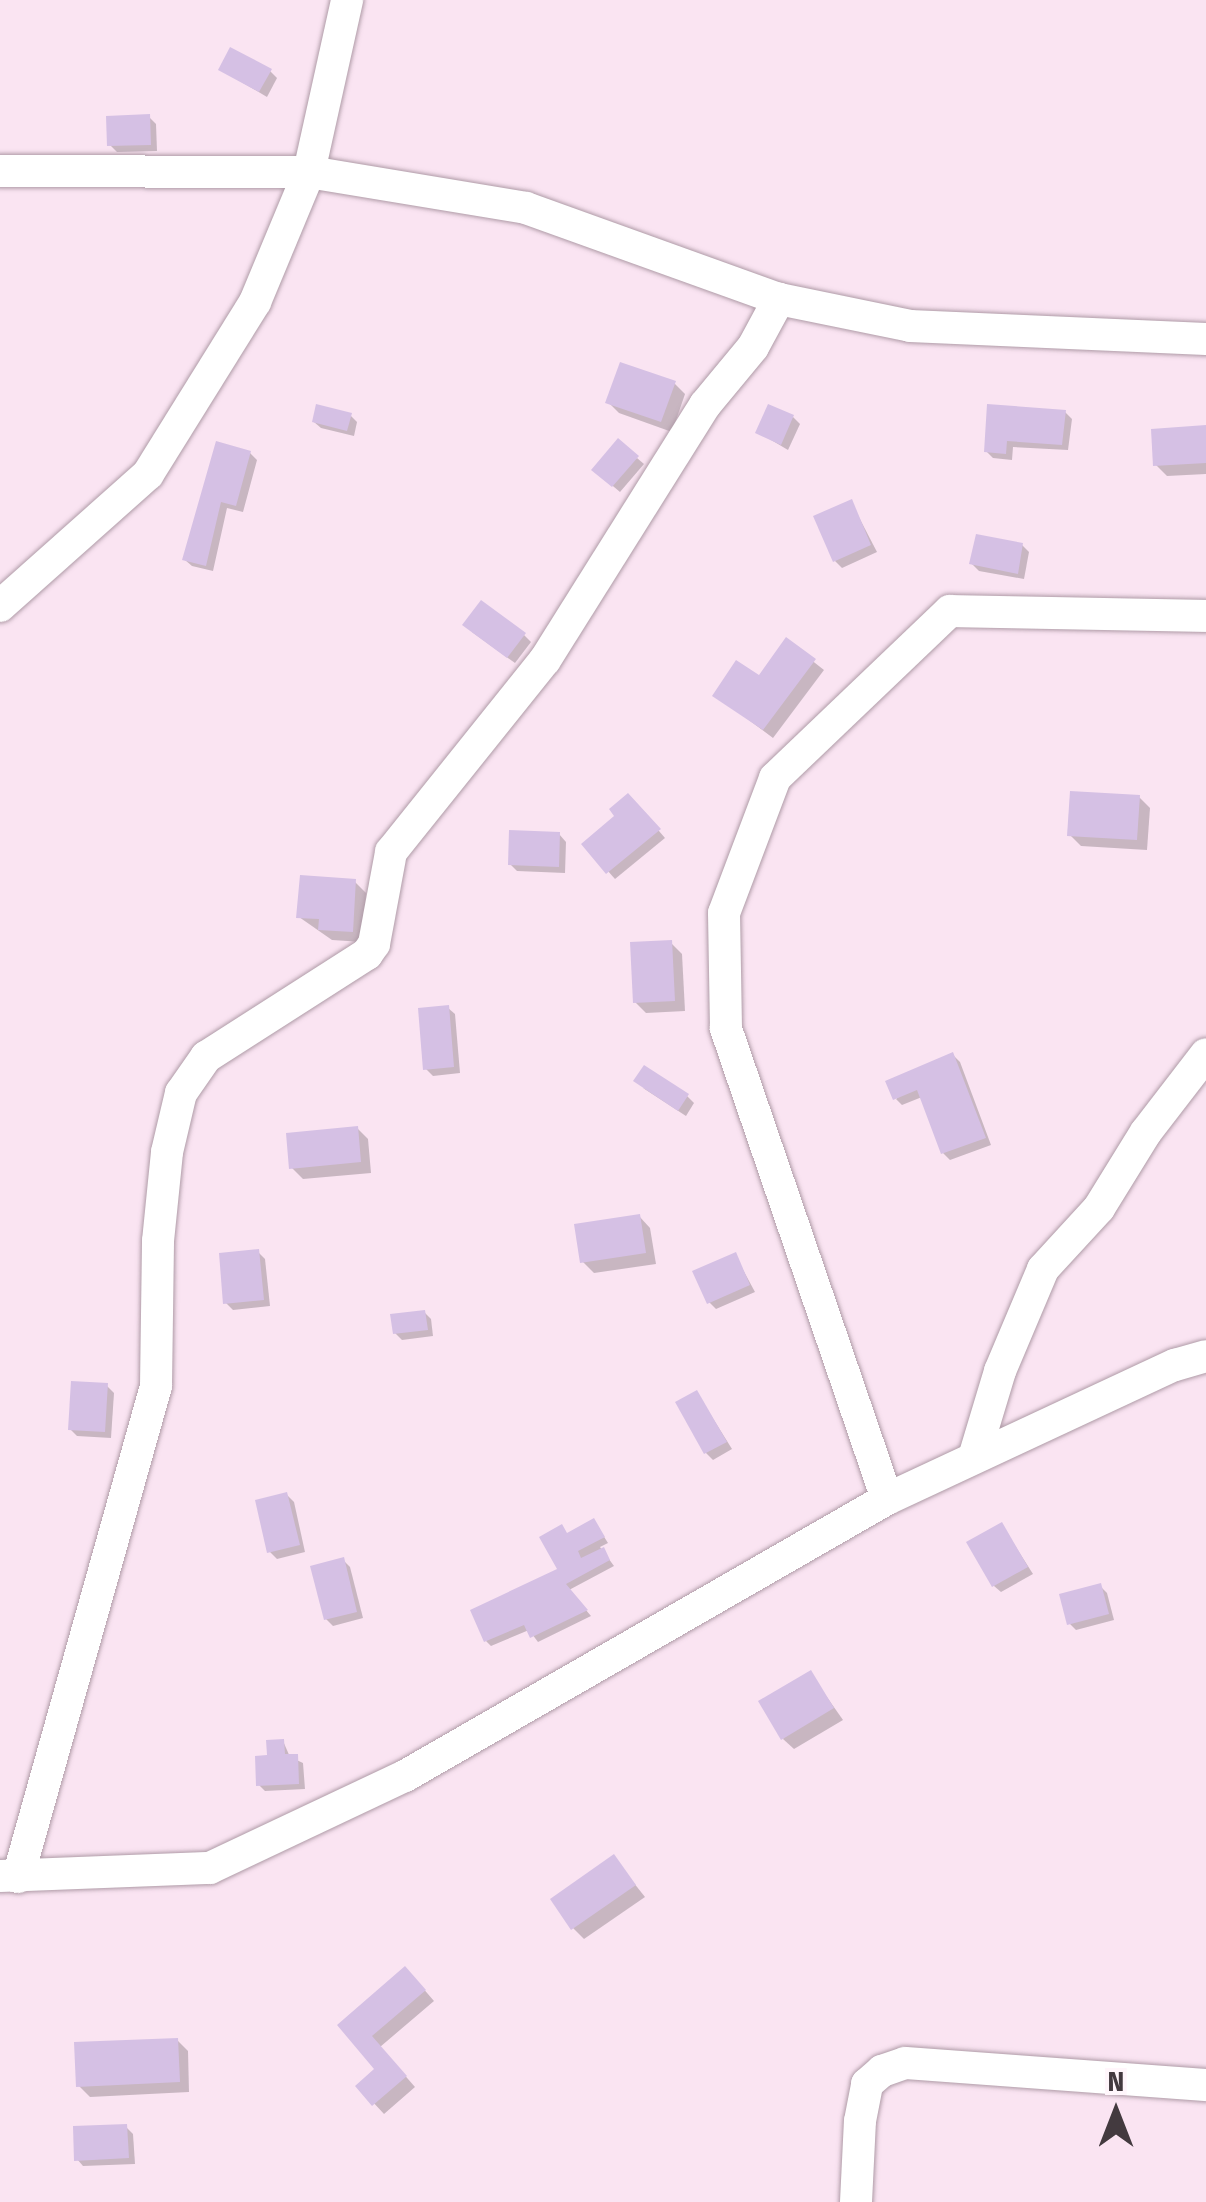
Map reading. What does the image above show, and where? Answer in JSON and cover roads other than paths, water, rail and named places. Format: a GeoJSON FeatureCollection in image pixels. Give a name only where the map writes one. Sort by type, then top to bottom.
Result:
{"type":"FeatureCollection","features":[{"type":"Feature","properties":{"kind":"street"},"geometry":{"type":"LineString","coordinates":[[0,606],[148,474],[256,302],[309,172],[347,0]]}},
{"type":"Feature","properties":{"kind":"street"},"geometry":{"type":"LineString","coordinates":[[0,171],[309,172],[526,208],[779,299],[910,326],[1206,339]]}},
{"type":"Feature","properties":{"kind":"street"},"geometry":{"type":"LineString","coordinates":[[779,299],[753,347],[706,405],[545,660],[391,852],[374,944],[367,954],[206,1057],[181,1094],[166,1152],[158,1242],[156,1386],[9,1876],[210,1868],[405,1776],[887,1498],[1174,1365],[1206,1356]]}},
{"type":"Feature","properties":{"kind":"street"},"geometry":{"type":"LineString","coordinates":[[887,1498],[726,1028],[724,913],[775,778],[950,611],[1206,616]]}},
{"type":"Feature","properties":{"kind":"street"},"geometry":{"type":"LineString","coordinates":[[976,1454],[1000,1371],[1043,1269],[1099,1208],[1146,1132],[1206,1054]]}},
{"type":"Feature","properties":{"kind":"street"},"geometry":{"type":"LineString","coordinates":[[856,2202],[860,2121],[867,2084],[882,2071],[905,2063],[1206,2085]]}}]}
